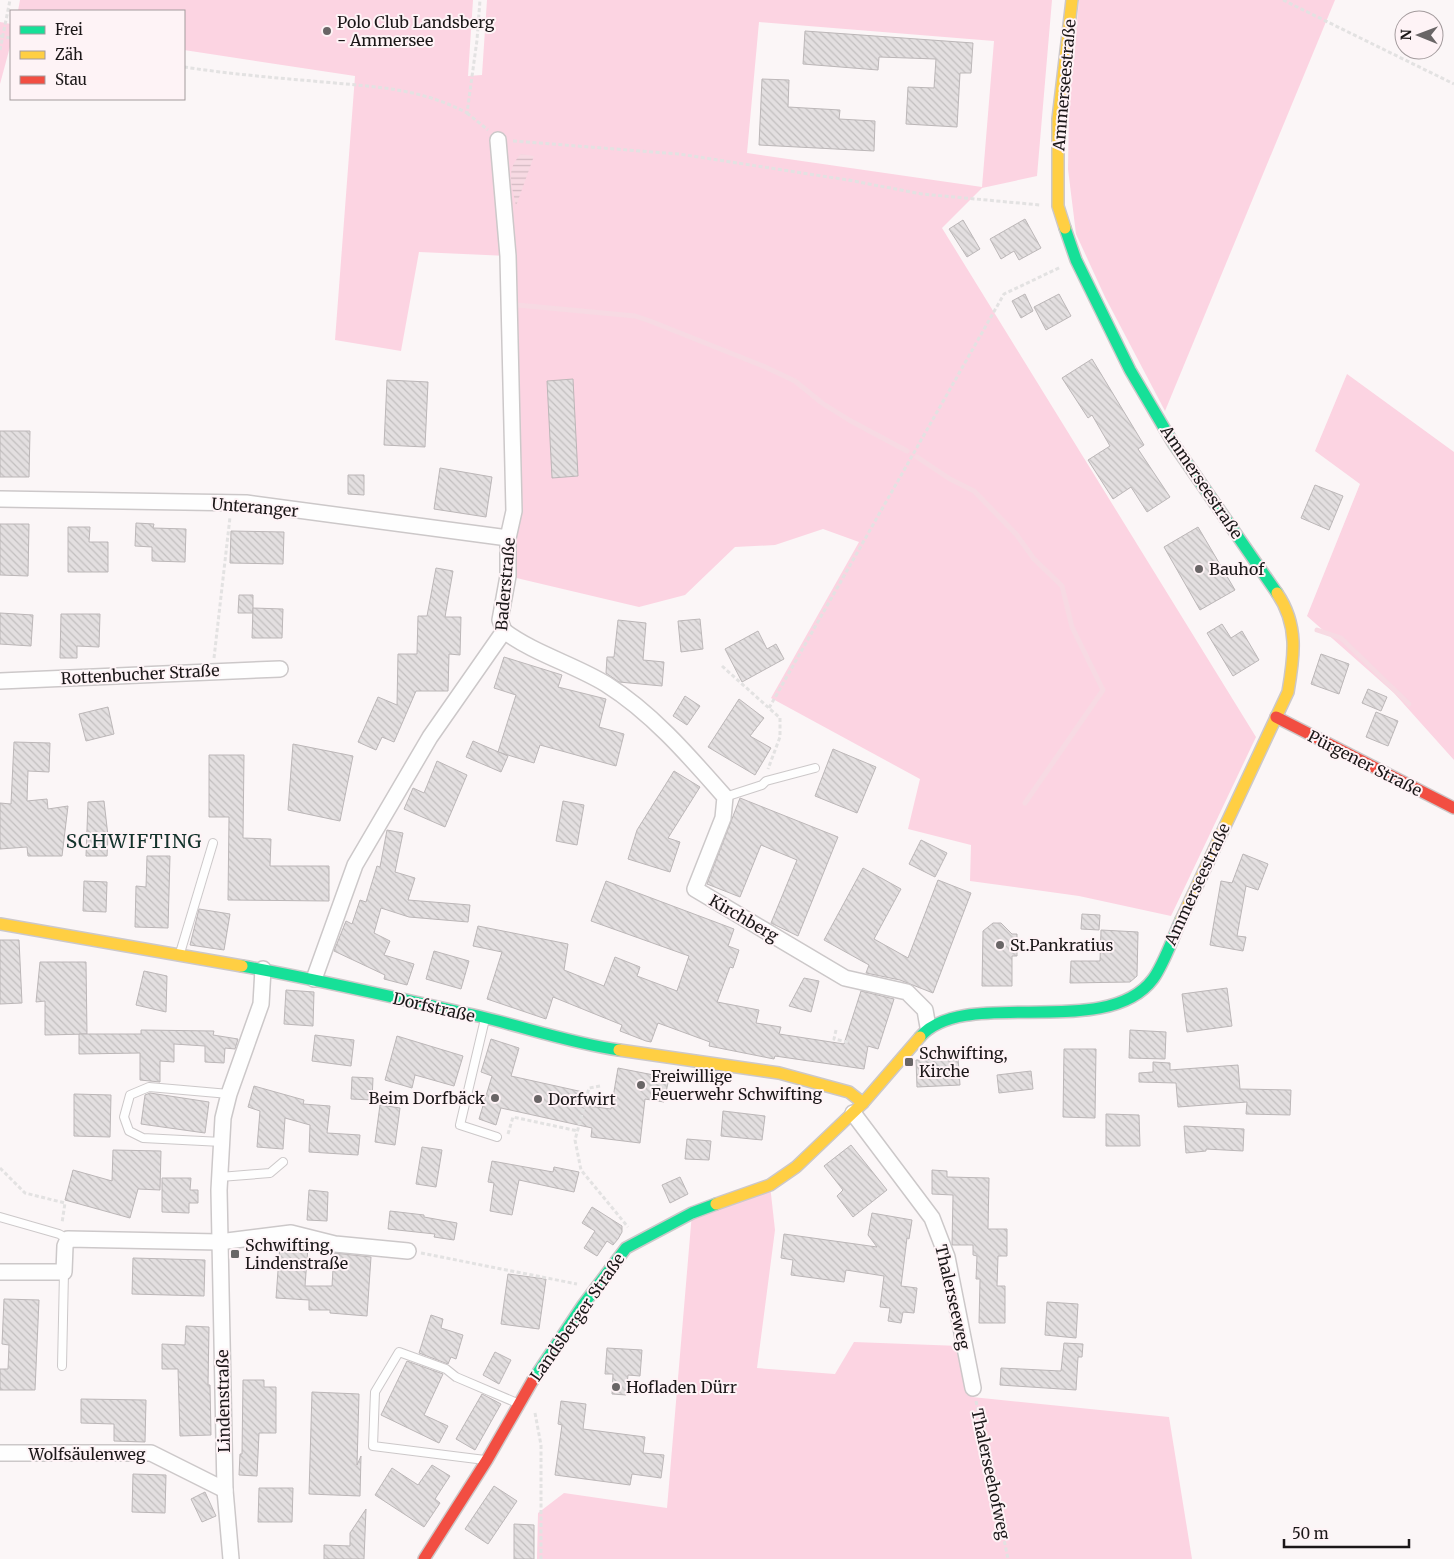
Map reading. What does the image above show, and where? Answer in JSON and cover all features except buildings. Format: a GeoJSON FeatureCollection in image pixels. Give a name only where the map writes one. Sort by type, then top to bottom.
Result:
{"type":"FeatureCollection","features":[{"type":"Feature","properties":{"kind":"street","name":"Ammerseestraße"},"geometry":{"type":"LineString","coordinates":[[928,1027],[961,1017],[999,1012],[1079,1011],[1126,1002],[1153,979],[1288,692],[1295,652],[1293,626],[1280,597],[1173,443],[1130,370],[1076,260],[1058,206],[1058,119],[1072,0]]}},
{"type":"Feature","properties":{"kind":"street","name":"Baderstraße"},"geometry":{"type":"LineString","coordinates":[[314,979],[355,865],[430,737],[504,631],[500,620],[508,576],[508,538],[514,511],[508,256],[498,140]]}},
{"type":"Feature","properties":{"kind":"street","name":"Unteranger"},"geometry":{"type":"LineString","coordinates":[[0,499],[232,503],[508,538]]}},
{"type":"Feature","properties":{"kind":"street"},"geometry":{"type":"LineString","coordinates":[[504,631],[521,644],[605,684],[634,705],[658,725],[725,797]]}},
{"type":"Feature","properties":{"kind":"street","name":"Rottenbucher Straße"},"geometry":{"type":"LineString","coordinates":[[0,681],[280,669]]}},
{"type":"Feature","properties":{"kind":"street","name":"Pürgener Straße"},"geometry":{"type":"LineString","coordinates":[[1276,717],[1454,808]]}},
{"type":"Feature","properties":{"kind":"street","name":"Kirchberg"},"geometry":{"type":"LineString","coordinates":[[725,797],[723,818],[694,889],[845,978],[907,992],[925,1010],[928,1027]]}},
{"type":"Feature","properties":{"kind":"street","name":"Dorfstraße"},"geometry":{"type":"LineString","coordinates":[[0,924],[314,979],[485,1019],[585,1045],[780,1073],[849,1092],[858,1108]]}},
{"type":"Feature","properties":{"kind":"street","name":"Lindenstraße"},"geometry":{"type":"LineString","coordinates":[[231,1559],[225,1490],[220,1242],[220,1177],[223,1118],[229,1094],[261,1004],[263,969]]}},
{"type":"Feature","properties":{"kind":"street","name":"Landsberger Straße"},"geometry":{"type":"LineString","coordinates":[[424,1559],[487,1460],[525,1392],[594,1290],[626,1248],[692,1213],[770,1185],[796,1167],[858,1108],[928,1027]]}},
{"type":"Feature","properties":{"kind":"street","name":"Thalerseeweg"},"geometry":{"type":"LineString","coordinates":[[858,1108],[932,1218],[947,1257],[973,1388]]}},
{"type":"Feature","properties":{"kind":"street"},"geometry":{"type":"LineString","coordinates":[[0,1272],[64,1272],[65,1246],[68,1240],[220,1242],[291,1233],[335,1244],[408,1251]]}},
{"type":"Feature","properties":{"kind":"street","name":"Wolfsäulenweg"},"geometry":{"type":"LineString","coordinates":[[0,1453],[151,1453],[225,1490]]}},
{"type":"Feature","properties":{"kind":"lane"},"geometry":{"type":"LineString","coordinates":[[725,797],[766,782],[815,768]]}},
{"type":"Feature","properties":{"kind":"lane"},"geometry":{"type":"LineString","coordinates":[[180,955],[213,843]]}},
{"type":"Feature","properties":{"kind":"lane"},"geometry":{"type":"LineString","coordinates":[[485,1019],[460,1125],[497,1137]]}},
{"type":"Feature","properties":{"kind":"lane"},"geometry":{"type":"LineString","coordinates":[[222,1142],[143,1138],[128,1131],[124,1117],[130,1095],[149,1086],[229,1094]]}},
{"type":"Feature","properties":{"kind":"lane"},"geometry":{"type":"LineString","coordinates":[[220,1177],[270,1173],[283,1162]]}},
{"type":"Feature","properties":{"kind":"lane"},"geometry":{"type":"LineString","coordinates":[[0,1217],[59,1234],[68,1240]]}},
{"type":"Feature","properties":{"kind":"lane"},"geometry":{"type":"LineString","coordinates":[[62,1366],[64,1272]]}},
{"type":"Feature","properties":{"kind":"lane"},"geometry":{"type":"LineString","coordinates":[[487,1460],[373,1446],[376,1392],[399,1352],[446,1369],[456,1378],[519,1404]]}},
{"type":"Feature","properties":{"kind":"path"},"geometry":{"type":"LineString","coordinates":[[0,50],[10,0]]}},
{"type":"Feature","properties":{"kind":"path"},"geometry":{"type":"LineString","coordinates":[[467,112],[480,0]]}},
{"type":"Feature","properties":{"kind":"path"},"geometry":{"type":"LineString","coordinates":[[1283,0],[1454,84]]}},
{"type":"Feature","properties":{"kind":"path"},"geometry":{"type":"LineString","coordinates":[[185,67],[237,74],[396,88],[443,100],[467,112],[498,140],[678,154],[848,180],[922,194],[989,202],[1058,206]]}},
{"type":"Feature","properties":{"kind":"path"},"geometry":{"type":"LineString","coordinates":[[770,708],[1004,294],[1076,260]]}},
{"type":"Feature","properties":{"kind":"path"},"geometry":{"type":"LineString","coordinates":[[213,671],[232,503]]}},
{"type":"Feature","properties":{"kind":"path"},"geometry":{"type":"LineString","coordinates":[[722,666],[780,718],[780,736],[762,785]]}},
{"type":"Feature","properties":{"kind":"path"},"geometry":{"type":"LineString","coordinates":[[836,1030],[834,1039],[852,1043]]}},
{"type":"Feature","properties":{"kind":"path"},"geometry":{"type":"LineString","coordinates":[[600,1086],[589,1088],[575,1140],[581,1170],[640,1240]]}},
{"type":"Feature","properties":{"kind":"path"},"geometry":{"type":"LineString","coordinates":[[497,1137],[507,1140],[512,1117],[578,1131]]}},
{"type":"Feature","properties":{"kind":"path"},"geometry":{"type":"LineString","coordinates":[[0,1168],[25,1193],[66,1203],[61,1226],[68,1240]]}},
{"type":"Feature","properties":{"kind":"path"},"geometry":{"type":"LineString","coordinates":[[408,1251],[582,1285],[594,1290]]}},
{"type":"Feature","properties":{"kind":"path","name":"Thalerseehofweg"},"geometry":{"type":"LineString","coordinates":[[973,1388],[1008,1559]]}},
{"type":"Feature","properties":{"kind":"path"},"geometry":{"type":"LineString","coordinates":[[525,1392],[535,1410],[541,1445],[541,1559]]}},
{"type":"Feature","properties":{"kind":"shaded area"},"geometry":{"type":"Polygon","coordinates":[[[20,0],[473,0],[468,76],[482,75],[487,0],[1052,0],[1037,176],[982,188],[942,228],[1256,737],[1171,916],[1079,896],[970,881],[971,845],[908,829],[920,779],[771,698],[859,542],[823,529],[775,545],[735,547],[685,595],[639,607],[508,576],[508,256],[419,252],[401,351],[335,340],[355,76],[185,50],[185,10],[18,10],[20,0]],[[759,22],[747,153],[982,187],[994,41],[759,22]]]}},
{"type":"Feature","properties":{"kind":"shaded area"},"geometry":{"type":"Polygon","coordinates":[[[1079,0],[1335,0],[1165,411],[1105,297],[1076,234],[1068,169],[1069,105],[1079,0]]]}},
{"type":"Feature","properties":{"kind":"shaded area"},"geometry":{"type":"Polygon","coordinates":[[[0,22],[10,24],[10,47],[0,84],[0,22]]]}},
{"type":"Feature","properties":{"kind":"shaded area"},"geometry":{"type":"Polygon","coordinates":[[[521,154],[534,156],[516,206],[511,172],[521,154]]]}},
{"type":"Feature","properties":{"kind":"shaded area"},"geometry":{"type":"Polygon","coordinates":[[[1347,374],[1454,452],[1454,760],[1394,693],[1307,616],[1360,484],[1315,451],[1347,374]]]}},
{"type":"Feature","properties":{"kind":"shaded area"},"geometry":{"type":"Polygon","coordinates":[[[770,1185],[775,1230],[757,1368],[835,1374],[854,1342],[960,1346],[972,1397],[1169,1417],[1192,1559],[537,1559],[538,1513],[564,1493],[667,1508],[692,1213],[770,1185]]]}},
{"type":"Feature","properties":{"kind":"waterway"},"geometry":{"type":"LineString","coordinates":[[517,305],[635,316],[650,321],[763,366],[795,381],[822,403],[849,420],[907,451]]}},
{"type":"Feature","properties":{"kind":"waterway"},"geometry":{"type":"LineString","coordinates":[[917,457],[950,479],[974,491],[1016,534],[1034,559],[1062,586],[1072,627],[1103,690],[1025,803]]}},
{"type":"Feature","properties":{"kind":"waterway"},"geometry":{"type":"LineString","coordinates":[[1317,630],[1341,638],[1409,704]]}},
{"type":"Feature","properties":{"kind":"traffic: fast"},"geometry":{"type":"LineString","coordinates":[[1065,228],[1076,260],[1130,370],[1173,443],[1277,593]]}},
{"type":"Feature","properties":{"kind":"traffic: fast"},"geometry":{"type":"LineString","coordinates":[[920,1037],[941,1022],[968,1015],[1001,1012],[1070,1011],[1103,1007],[1131,997],[1153,979],[1157,973],[1181,920]]}},
{"type":"Feature","properties":{"kind":"traffic: fast"},"geometry":{"type":"LineString","coordinates":[[242,966],[331,983],[478,1016],[565,1039],[619,1050]]}},
{"type":"Feature","properties":{"kind":"traffic: fast"},"geometry":{"type":"LineString","coordinates":[[533,1380],[583,1305],[626,1248],[692,1213],[716,1204]]}},
{"type":"Feature","properties":{"kind":"traffic: slow"},"geometry":{"type":"LineString","coordinates":[[1065,228],[1058,206],[1058,119],[1072,0]]}},
{"type":"Feature","properties":{"kind":"traffic: slow"},"geometry":{"type":"LineString","coordinates":[[1181,920],[1288,692],[1293,654],[1292,629],[1289,617],[1277,593]]}},
{"type":"Feature","properties":{"kind":"traffic: slow"},"geometry":{"type":"LineString","coordinates":[[0,924],[242,966]]}},
{"type":"Feature","properties":{"kind":"traffic: slow"},"geometry":{"type":"LineString","coordinates":[[716,1204],[770,1185],[796,1167],[863,1103],[920,1037]]}},
{"type":"Feature","properties":{"kind":"traffic: slow"},"geometry":{"type":"LineString","coordinates":[[619,1050],[779,1073],[849,1092],[863,1103]]}},
{"type":"Feature","properties":{"kind":"traffic: jam"},"geometry":{"type":"LineString","coordinates":[[1276,717],[1454,808]]}},
{"type":"Feature","properties":{"kind":"traffic: jam"},"geometry":{"type":"LineString","coordinates":[[424,1559],[487,1460],[533,1380]]}},
{"type":"Feature","properties":{"kind":"place","name":"Polo Club Landsberg - Ammersee"},"geometry":{"type":"Point","coordinates":[327,31]}},
{"type":"Feature","properties":{"kind":"place","name":"Bauhof"},"geometry":{"type":"Point","coordinates":[1199,569]}},
{"type":"Feature","properties":{"kind":"place","name":"St.Pankratius"},"geometry":{"type":"Point","coordinates":[1000,945]}},
{"type":"Feature","properties":{"kind":"place","name":"Schwifting, Kirche"},"geometry":{"type":"Point","coordinates":[909,1062]}},
{"type":"Feature","properties":{"kind":"place","name":"Freiwillige Feuerwehr Schwifting"},"geometry":{"type":"Point","coordinates":[641,1085]}},
{"type":"Feature","properties":{"kind":"place","name":"Beim Dorfbäck"},"geometry":{"type":"Point","coordinates":[495,1098]}},
{"type":"Feature","properties":{"kind":"place","name":"Dorfwirt"},"geometry":{"type":"Point","coordinates":[538,1099]}},
{"type":"Feature","properties":{"kind":"place","name":"Schwifting, Lindenstraße"},"geometry":{"type":"Point","coordinates":[235,1254]}},
{"type":"Feature","properties":{"kind":"place","name":"Hofladen Dürr"},"geometry":{"type":"Point","coordinates":[616,1387]}},
{"type":"Feature","properties":{"kind":"district","name":"SCHWIFTING"},"geometry":{"type":"Point","coordinates":[134,841]}}]}
